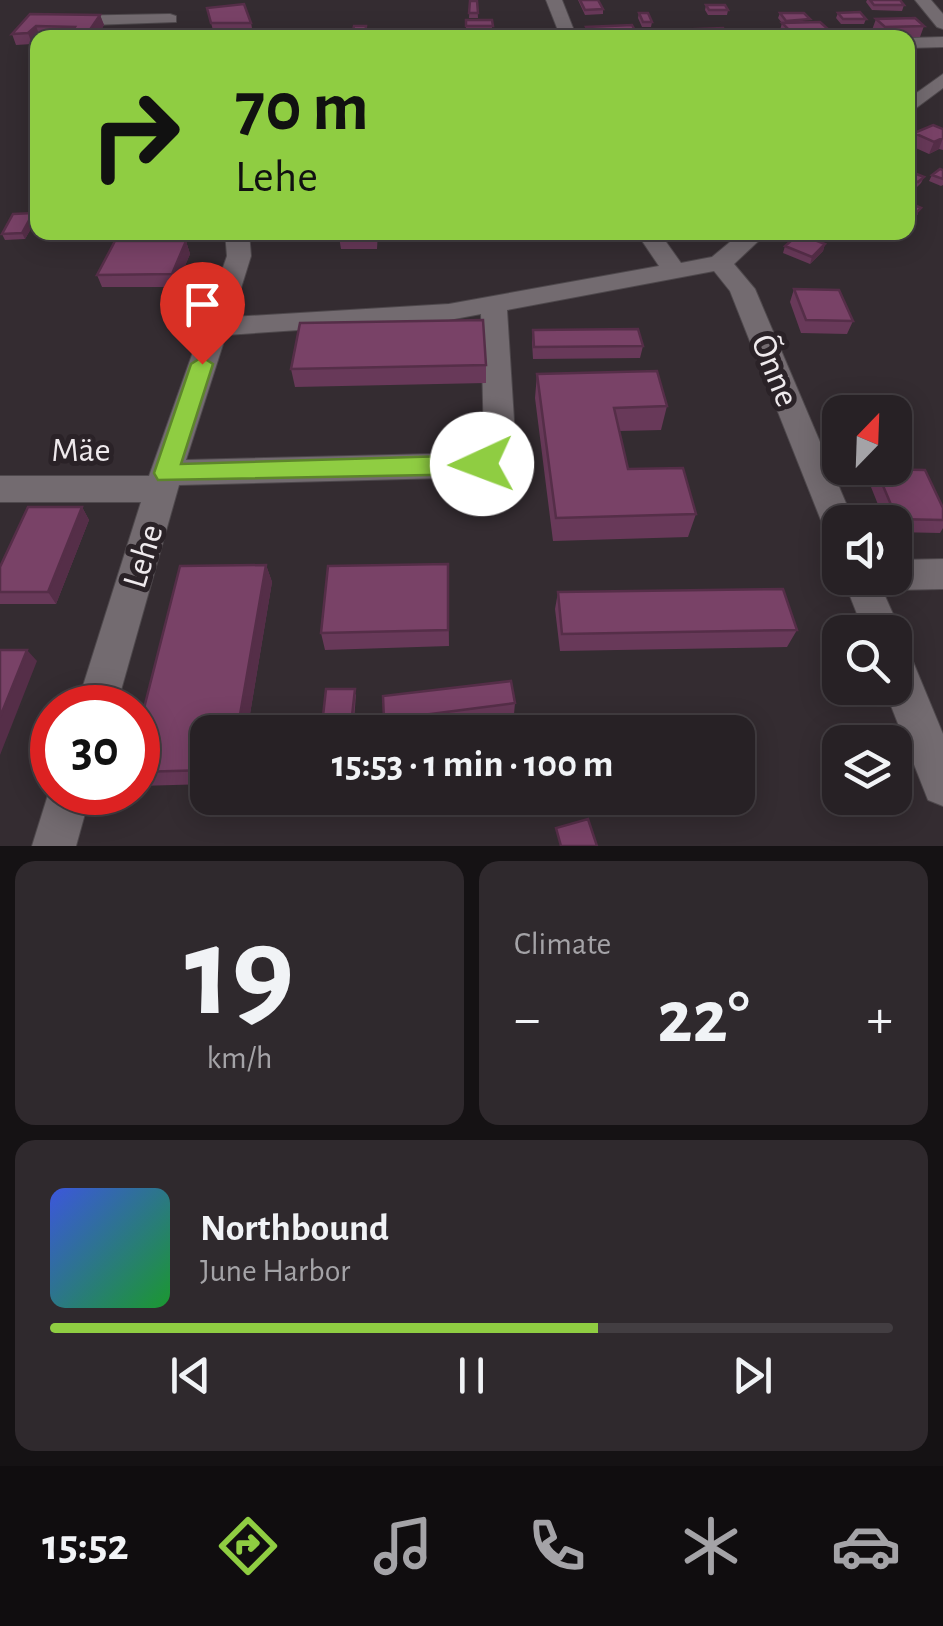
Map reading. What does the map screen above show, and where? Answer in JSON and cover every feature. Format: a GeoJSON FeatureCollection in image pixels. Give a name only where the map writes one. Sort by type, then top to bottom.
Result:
{"type":"FeatureCollection","features":[{"type":"Feature","properties":{"kind":"street"},"geometry":{"type":"LineString","coordinates":[[165,0],[175,30]]}},
{"type":"Feature","properties":{"kind":"street"},"geometry":{"type":"LineString","coordinates":[[554,0],[566,30]]}},
{"type":"Feature","properties":{"kind":"street"},"geometry":{"type":"LineString","coordinates":[[922,0],[943,24]]}},
{"type":"Feature","properties":{"kind":"street"},"geometry":{"type":"LineString","coordinates":[[43,21],[170,19]]}},
{"type":"Feature","properties":{"kind":"street"},"geometry":{"type":"LineString","coordinates":[[915,43],[943,42]]}},
{"type":"Feature","properties":{"kind":"street"},"geometry":{"type":"LineString","coordinates":[[915,102],[943,79]]}},
{"type":"Feature","properties":{"kind":"street","name":"Lehe"},"geometry":{"type":"LineString","coordinates":[[103,685],[164,481],[239,256],[238,240]]}},
{"type":"Feature","properties":{"kind":"street"},"geometry":{"type":"LineString","coordinates":[[652,240],[674,272]]}},
{"type":"Feature","properties":{"kind":"street"},"geometry":{"type":"LineString","coordinates":[[214,327],[449,312],[720,263],[747,240]]}},
{"type":"Feature","properties":{"kind":"street","name":"Õnne"},"geometry":{"type":"LineString","coordinates":[[720,263],[742,289],[831,505]]}},
{"type":"Feature","properties":{"kind":"street","name":"Mäe"},"geometry":{"type":"LineString","coordinates":[[0,488],[482,464],[500,452],[494,304]]}},
{"type":"Feature","properties":{"kind":"street"},"geometry":{"type":"LineString","coordinates":[[912,575],[943,574]]}},
{"type":"Feature","properties":{"kind":"street"},"geometry":{"type":"LineString","coordinates":[[911,705],[943,785]]}},
{"type":"Feature","properties":{"kind":"street"},"geometry":{"type":"LineString","coordinates":[[54,846],[63,815]]}},
{"type":"Feature","properties":{"kind":"building"},"geometry":{"type":"Polygon","coordinates":[[[580,0],[598,0],[603,9],[585,10],[580,0]]]}},
{"type":"Feature","properties":{"kind":"building"},"geometry":{"type":"Polygon","coordinates":[[[870,0],[900,0],[904,5],[874,5],[870,0]]]}},
{"type":"Feature","properties":{"kind":"building"},"geometry":{"type":"Polygon","coordinates":[[[470,1],[477,1],[478,13],[469,13],[470,1]]]}},
{"type":"Feature","properties":{"kind":"building"},"geometry":{"type":"Polygon","coordinates":[[[244,4],[251,23],[211,23],[207,8],[244,4]]]}},
{"type":"Feature","properties":{"kind":"building"},"geometry":{"type":"Polygon","coordinates":[[[706,5],[725,5],[728,10],[709,10],[706,5]]]}},
{"type":"Feature","properties":{"kind":"building"},"geometry":{"type":"Polygon","coordinates":[[[860,12],[866,19],[843,19],[838,13],[860,12]]]}},
{"type":"Feature","properties":{"kind":"building"},"geometry":{"type":"Polygon","coordinates":[[[639,13],[648,13],[652,22],[643,22],[639,13]]]}},
{"type":"Feature","properties":{"kind":"building"},"geometry":{"type":"Polygon","coordinates":[[[780,13],[804,13],[810,19],[786,21],[780,13]]]}},
{"type":"Feature","properties":{"kind":"building"},"geometry":{"type":"Polygon","coordinates":[[[30,14],[100,15],[90,30],[36,26],[28,33],[12,34],[30,14]]]}},
{"type":"Feature","properties":{"kind":"building"},"geometry":{"type":"Polygon","coordinates":[[[915,18],[924,26],[885,27],[876,19],[915,18]]]}},
{"type":"Feature","properties":{"kind":"building"},"geometry":{"type":"Polygon","coordinates":[[[466,20],[492,20],[493,26],[466,26],[466,20]]]}},
{"type":"Feature","properties":{"kind":"building"},"geometry":{"type":"Polygon","coordinates":[[[820,22],[829,30],[789,30],[782,23],[820,22]]]}},
{"type":"Feature","properties":{"kind":"building"},"geometry":{"type":"Polygon","coordinates":[[[632,25],[635,30],[588,30],[586,27],[632,25]]]}},
{"type":"Feature","properties":{"kind":"building"},"geometry":{"type":"Polygon","coordinates":[[[933,125],[943,129],[943,138],[934,142],[915,133],[933,125]]]}},
{"type":"Feature","properties":{"kind":"building"},"geometry":{"type":"Polygon","coordinates":[[[30,213],[30,218],[22,233],[2,234],[13,214],[30,213]]]}},
{"type":"Feature","properties":{"kind":"building"},"geometry":{"type":"Polygon","coordinates":[[[792,240],[825,244],[812,257],[785,246],[792,240]]]}},
{"type":"Feature","properties":{"kind":"building"},"geometry":{"type":"Polygon","coordinates":[[[115,241],[186,241],[172,274],[97,275],[115,241]]]}},
{"type":"Feature","properties":{"kind":"building"},"geometry":{"type":"Polygon","coordinates":[[[794,289],[839,290],[853,321],[806,320],[794,289]]]}},
{"type":"Feature","properties":{"kind":"building"},"geometry":{"type":"Polygon","coordinates":[[[483,320],[486,365],[291,369],[300,323],[483,320]]]}},
{"type":"Feature","properties":{"kind":"building"},"geometry":{"type":"Polygon","coordinates":[[[638,329],[643,346],[534,347],[533,330],[638,329]]]}},
{"type":"Feature","properties":{"kind":"building"},"geometry":{"type":"Polygon","coordinates":[[[657,371],[667,406],[614,408],[628,469],[683,468],[696,514],[556,518],[537,374],[657,371]]]}},
{"type":"Feature","properties":{"kind":"building"},"geometry":{"type":"Polygon","coordinates":[[[912,470],[925,470],[943,508],[943,520],[912,519],[912,505],[891,505],[883,485],[912,485],[912,470]]]}},
{"type":"Feature","properties":{"kind":"building"},"geometry":{"type":"Polygon","coordinates":[[[28,507],[82,507],[48,592],[0,592],[0,567],[28,507]]]}},
{"type":"Feature","properties":{"kind":"building"},"geometry":{"type":"Polygon","coordinates":[[[448,564],[448,630],[321,633],[328,566],[448,564]]]}},
{"type":"Feature","properties":{"kind":"building"},"geometry":{"type":"Polygon","coordinates":[[[266,565],[240,715],[190,715],[190,771],[160,771],[160,685],[150,685],[180,566],[266,565]]]}},
{"type":"Feature","properties":{"kind":"building"},"geometry":{"type":"Polygon","coordinates":[[[783,589],[797,630],[562,634],[558,592],[783,589]]]}},
{"type":"Feature","properties":{"kind":"building"},"geometry":{"type":"Polygon","coordinates":[[[0,650],[27,650],[0,717],[0,650]]]}},
{"type":"Feature","properties":{"kind":"building"},"geometry":{"type":"Polygon","coordinates":[[[511,681],[515,703],[423,715],[384,715],[383,696],[511,681]]]}},
{"type":"Feature","properties":{"kind":"building"},"geometry":{"type":"Polygon","coordinates":[[[326,689],[355,689],[352,715],[323,715],[326,689]]]}},
{"type":"Feature","properties":{"kind":"building"},"geometry":{"type":"Polygon","coordinates":[[[588,819],[597,846],[561,846],[556,828],[588,819]]]}},
{"type":"Feature","properties":{"kind":"route"},"geometry":{"type":"LineString","coordinates":[[202,364],[166,473],[482,464]]}}]}
